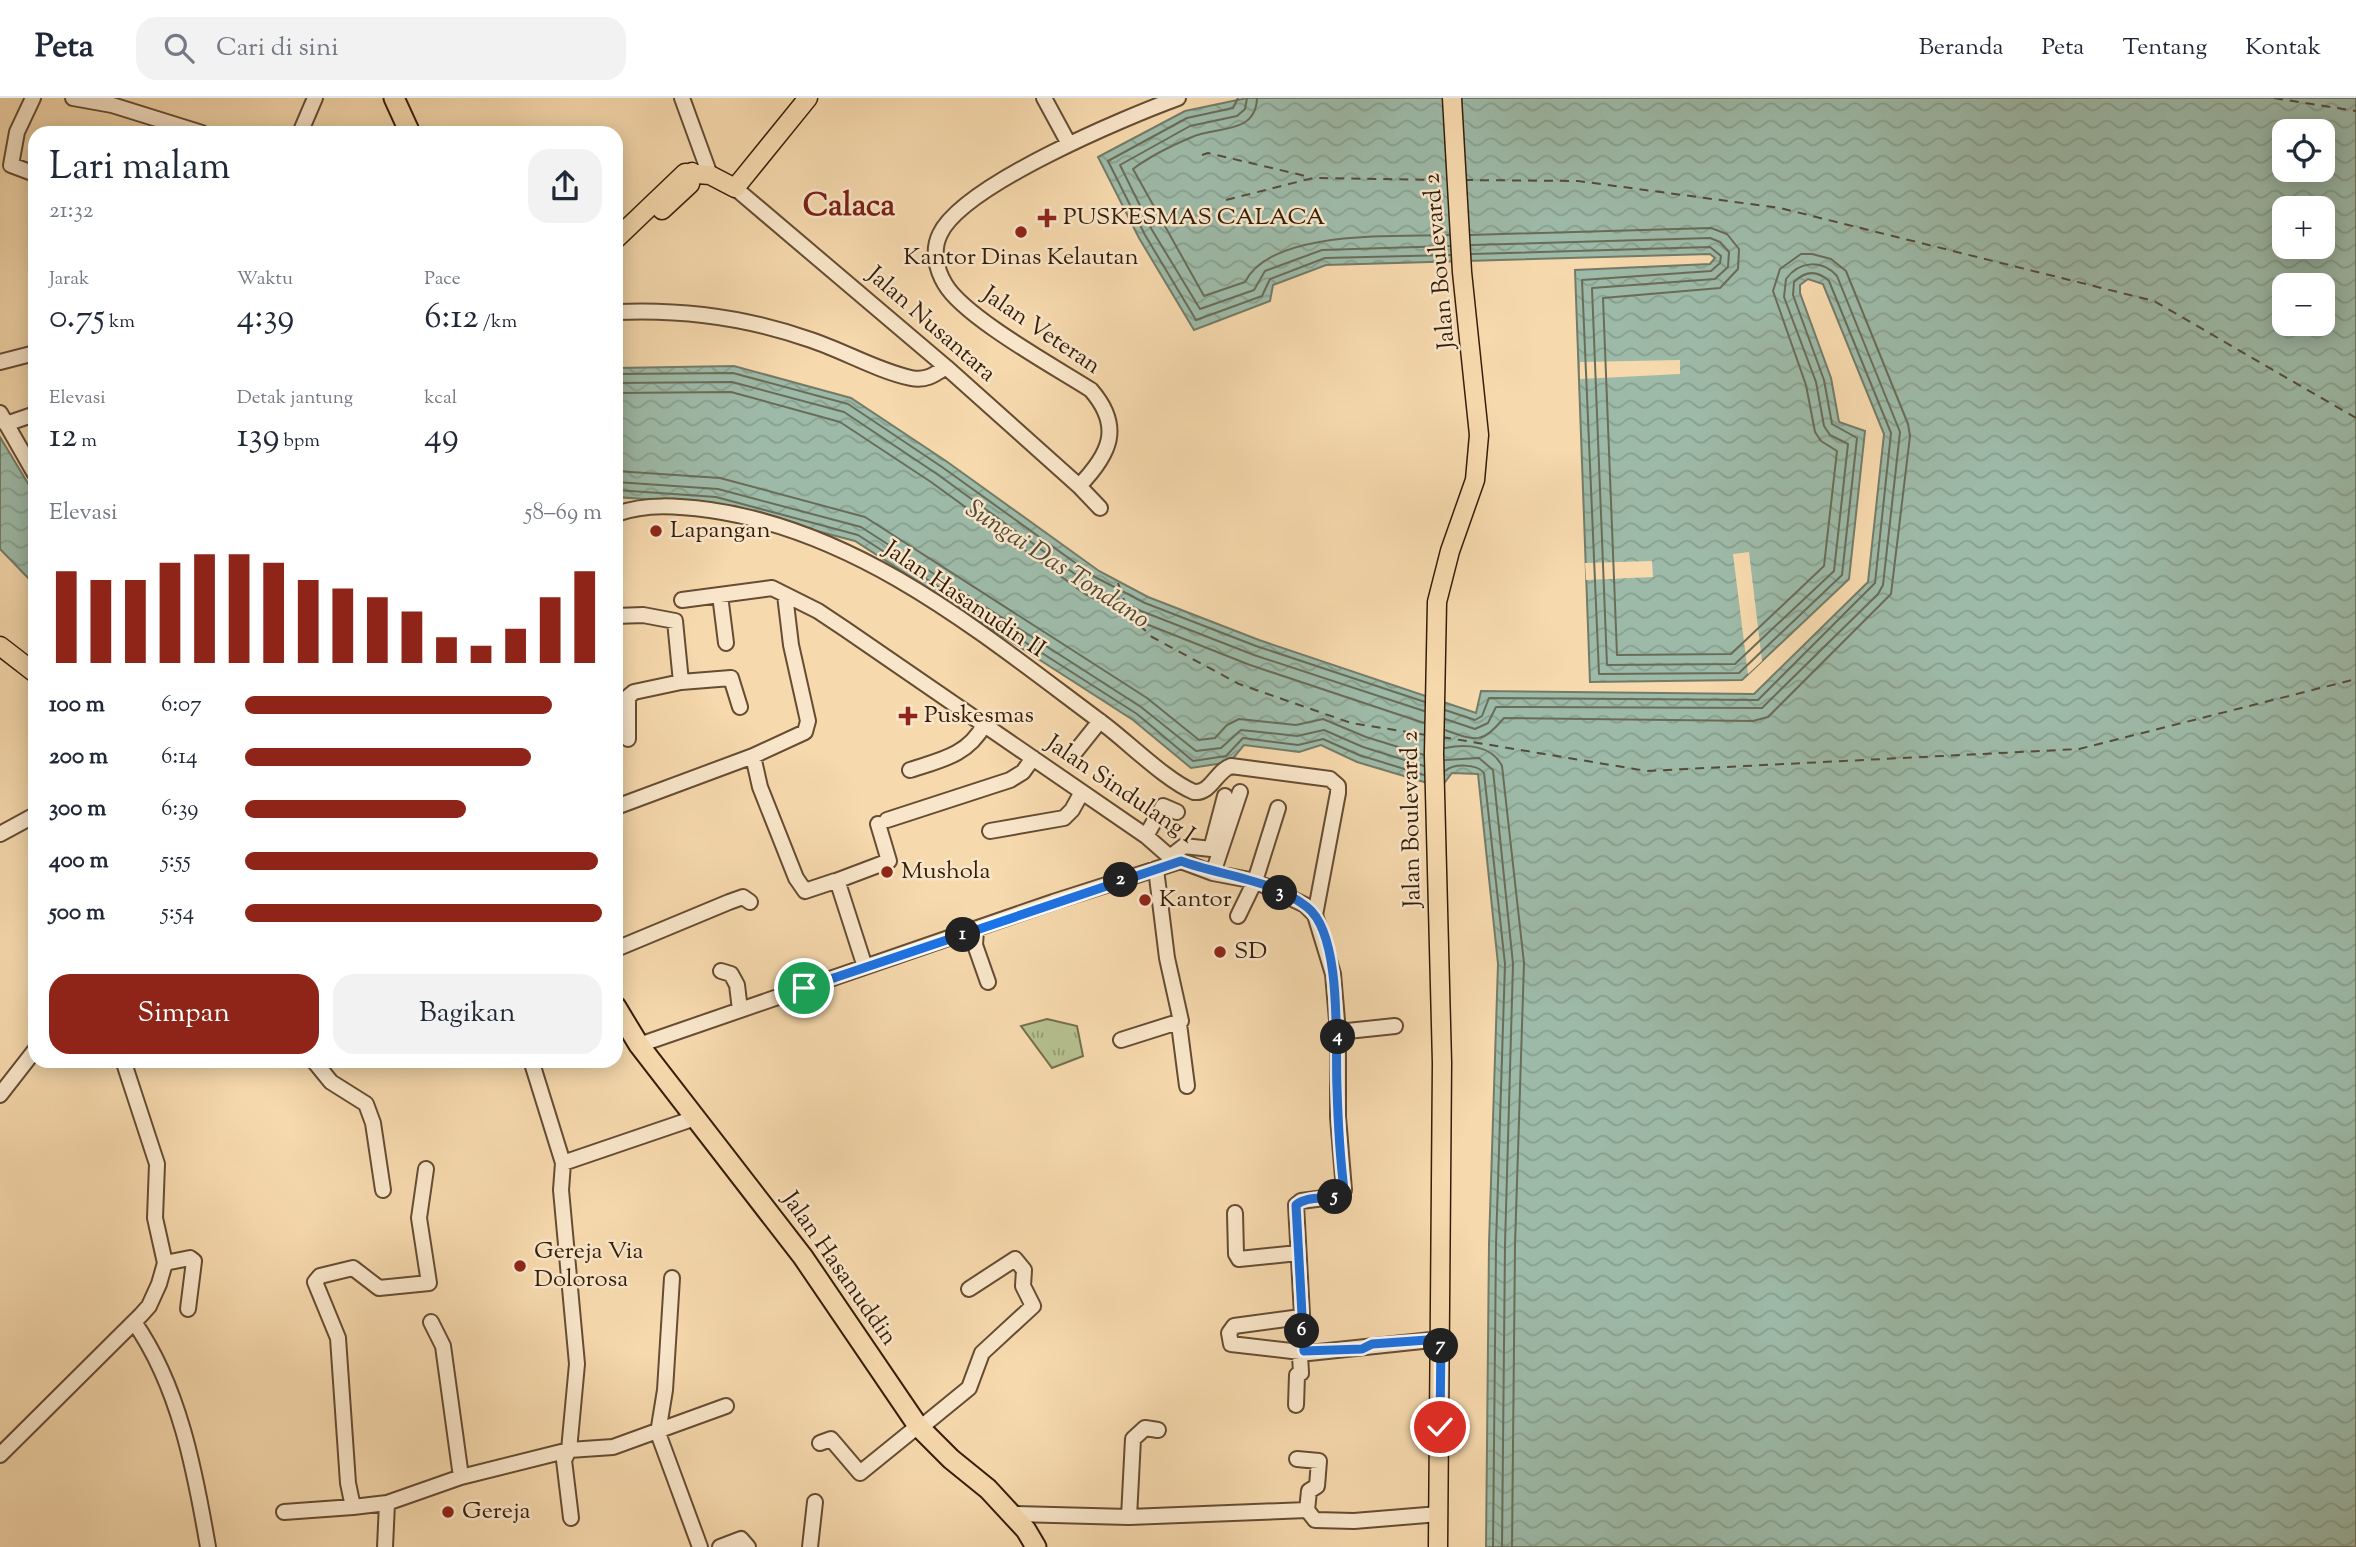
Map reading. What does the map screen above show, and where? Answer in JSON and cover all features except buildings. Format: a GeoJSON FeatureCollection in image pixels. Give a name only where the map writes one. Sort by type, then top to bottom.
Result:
{"type":"FeatureCollection","features":[{"type":"Feature","properties":{"kind":"highway"},"geometry":{"type":"LineString","coordinates":[[394,98],[407,126]]}},
{"type":"Feature","properties":{"kind":"highway","name":"Jalan Hasanuddin"},"geometry":{"type":"LineString","coordinates":[[623,1019],[639,1045],[803,1257],[919,1427],[1013,1514],[1036,1547]]}},
{"type":"Feature","properties":{"kind":"main road"},"geometry":{"type":"LineString","coordinates":[[623,232],[678,177],[701,174],[735,188],[808,98]]}},
{"type":"Feature","properties":{"kind":"main road","name":"Jalan Boulevard 2"},"geometry":{"type":"LineString","coordinates":[[1438,1547],[1443,1063],[1434,754],[1437,602],[1450,551],[1475,480],[1479,435],[1462,272],[1452,98]]}},
{"type":"Feature","properties":{"kind":"main road"},"geometry":{"type":"LineString","coordinates":[[623,247],[701,174]]}},
{"type":"Feature","properties":{"kind":"main road"},"geometry":{"type":"LineString","coordinates":[[0,646],[28,668]]}},
{"type":"Feature","properties":{"kind":"street"},"geometry":{"type":"LineString","coordinates":[[28,172],[13,168],[5,159],[33,98]]}},
{"type":"Feature","properties":{"kind":"street"},"geometry":{"type":"LineString","coordinates":[[73,98],[112,105],[180,126]]}},
{"type":"Feature","properties":{"kind":"street"},"geometry":{"type":"LineString","coordinates":[[305,126],[315,98]]}},
{"type":"Feature","properties":{"kind":"street"},"geometry":{"type":"LineString","coordinates":[[682,98],[701,174]]}},
{"type":"Feature","properties":{"kind":"street"},"geometry":{"type":"LineString","coordinates":[[1044,98],[1069,144]]}},
{"type":"Feature","properties":{"kind":"street","name":"Jalan Veteran"},"geometry":{"type":"LineString","coordinates":[[1079,486],[1107,452],[1109,421],[1102,403],[1091,390],[967,309],[942,278],[936,248],[941,232],[962,209],[993,187],[1119,119],[1178,98]]}},
{"type":"Feature","properties":{"kind":"street","name":"Jalan Nusantara"},"geometry":{"type":"LineString","coordinates":[[735,188],[946,367],[1096,504]]}},
{"type":"Feature","properties":{"kind":"street"},"geometry":{"type":"LineString","coordinates":[[623,312],[682,313],[753,323],[810,340],[909,377],[929,378],[946,367]]}},
{"type":"Feature","properties":{"kind":"street"},"geometry":{"type":"LineString","coordinates":[[0,362],[28,355]]}},
{"type":"Feature","properties":{"kind":"street"},"geometry":{"type":"LineString","coordinates":[[28,415],[3,419],[28,462]]}},
{"type":"Feature","properties":{"kind":"street","name":"Jalan Hasanudin II"},"geometry":{"type":"LineString","coordinates":[[623,512],[653,506],[708,510],[766,520],[834,545],[892,575],[979,632],[1194,792],[1207,789],[1224,769],[1249,768],[1330,779],[1338,786],[1332,837],[1315,915]]}},
{"type":"Feature","properties":{"kind":"street"},"geometry":{"type":"LineString","coordinates":[[623,804],[803,734],[808,725],[791,645],[785,595],[772,588],[682,600]]}},
{"type":"Feature","properties":{"kind":"street"},"geometry":{"type":"LineString","coordinates":[[720,595],[726,643]]}},
{"type":"Feature","properties":{"kind":"street","name":"Jalan Sindulang I"},"geometry":{"type":"LineString","coordinates":[[785,595],[827,617],[1083,792],[1175,859],[1213,873],[1255,881],[1305,905],[1315,915]]}},
{"type":"Feature","properties":{"kind":"street"},"geometry":{"type":"LineString","coordinates":[[623,615],[643,615],[675,621],[681,682]]}},
{"type":"Feature","properties":{"kind":"street"},"geometry":{"type":"LineString","coordinates":[[628,739],[630,693],[681,682],[731,678],[740,707]]}},
{"type":"Feature","properties":{"kind":"street"},"geometry":{"type":"LineString","coordinates":[[1072,756],[1100,721]]}},
{"type":"Feature","properties":{"kind":"street"},"geometry":{"type":"LineString","coordinates":[[910,770],[960,753],[969,747],[984,725]]}},
{"type":"Feature","properties":{"kind":"street"},"geometry":{"type":"LineString","coordinates":[[753,755],[760,787],[783,849],[804,890],[889,861],[882,822],[1010,780],[1023,772],[1033,758]]}},
{"type":"Feature","properties":{"kind":"street"},"geometry":{"type":"LineString","coordinates":[[990,831],[1064,818],[1083,792]]}},
{"type":"Feature","properties":{"kind":"street"},"geometry":{"type":"LineString","coordinates":[[639,1045],[1156,869],[1175,859],[1184,846],[1211,849],[1233,794],[1213,873]]}},
{"type":"Feature","properties":{"kind":"street"},"geometry":{"type":"LineString","coordinates":[[1146,836],[1163,806],[1177,812]]}},
{"type":"Feature","properties":{"kind":"street"},"geometry":{"type":"LineString","coordinates":[[1238,916],[1255,881],[1278,808]]}},
{"type":"Feature","properties":{"kind":"street"},"geometry":{"type":"LineString","coordinates":[[0,834],[28,820]]}},
{"type":"Feature","properties":{"kind":"street"},"geometry":{"type":"LineString","coordinates":[[1156,869],[1167,958],[1181,1010],[1179,1024],[1187,1086]]}},
{"type":"Feature","properties":{"kind":"street"},"geometry":{"type":"LineString","coordinates":[[836,881],[865,967]]}},
{"type":"Feature","properties":{"kind":"street"},"geometry":{"type":"LineString","coordinates":[[623,946],[722,904],[743,897],[750,902]]}},
{"type":"Feature","properties":{"kind":"street"},"geometry":{"type":"LineString","coordinates":[[1307,1352],[1301,1317],[1296,1205],[1301,1201],[1335,1198],[1344,1192],[1337,1107],[1338,1032],[1333,974],[1315,915]]}},
{"type":"Feature","properties":{"kind":"street"},"geometry":{"type":"LineString","coordinates":[[976,930],[975,944],[988,982]]}},
{"type":"Feature","properties":{"kind":"street"},"geometry":{"type":"LineString","coordinates":[[721,971],[731,974],[737,985],[740,1010]]}},
{"type":"Feature","properties":{"kind":"street"},"geometry":{"type":"LineString","coordinates":[[1121,1040],[1179,1024]]}},
{"type":"Feature","properties":{"kind":"street"},"geometry":{"type":"LineString","coordinates":[[1338,1032],[1395,1026]]}},
{"type":"Feature","properties":{"kind":"street"},"geometry":{"type":"LineString","coordinates":[[0,1095],[28,1059]]}},
{"type":"Feature","properties":{"kind":"street"},"geometry":{"type":"LineString","coordinates":[[0,1455],[149,1306],[165,1263],[155,1218],[157,1164],[126,1068]]}},
{"type":"Feature","properties":{"kind":"street"},"geometry":{"type":"LineString","coordinates":[[320,1068],[331,1082],[366,1104],[373,1123],[383,1190]]}},
{"type":"Feature","properties":{"kind":"street"},"geometry":{"type":"LineString","coordinates":[[533,1068],[563,1163],[561,1190],[577,1364],[569,1450],[564,1460],[571,1518]]}},
{"type":"Feature","properties":{"kind":"street"},"geometry":{"type":"LineString","coordinates":[[563,1163],[695,1118]]}},
{"type":"Feature","properties":{"kind":"street"},"geometry":{"type":"LineString","coordinates":[[353,1507],[348,1483],[338,1338],[315,1282],[320,1276],[353,1268],[379,1288],[429,1283],[419,1219],[426,1168]]}},
{"type":"Feature","properties":{"kind":"street"},"geometry":{"type":"LineString","coordinates":[[1236,1213],[1236,1254],[1239,1259],[1298,1253]]}},
{"type":"Feature","properties":{"kind":"street"},"geometry":{"type":"LineString","coordinates":[[165,1263],[190,1258],[194,1261],[188,1309]]}},
{"type":"Feature","properties":{"kind":"street"},"geometry":{"type":"LineString","coordinates":[[820,1443],[831,1439],[860,1473],[969,1388],[982,1353],[1033,1306],[1023,1286],[1024,1270],[1015,1259],[969,1289]]}},
{"type":"Feature","properties":{"kind":"street"},"geometry":{"type":"LineString","coordinates":[[672,1278],[665,1390],[658,1433],[700,1547]]}},
{"type":"Feature","properties":{"kind":"street"},"geometry":{"type":"LineString","coordinates":[[1301,1317],[1230,1328],[1231,1344],[1307,1352],[1441,1339]]}},
{"type":"Feature","properties":{"kind":"street"},"geometry":{"type":"LineString","coordinates":[[134,1322],[161,1367],[176,1410],[208,1547]]}},
{"type":"Feature","properties":{"kind":"street"},"geometry":{"type":"LineString","coordinates":[[431,1322],[443,1346],[461,1477]]}},
{"type":"Feature","properties":{"kind":"street"},"geometry":{"type":"LineString","coordinates":[[1296,1405],[1297,1375],[1301,1373],[1300,1355],[1307,1352]]}},
{"type":"Feature","properties":{"kind":"street"},"geometry":{"type":"LineString","coordinates":[[284,1512],[387,1503],[461,1477],[569,1450],[605,1449],[658,1433],[726,1406]]}},
{"type":"Feature","properties":{"kind":"street"},"geometry":{"type":"LineString","coordinates":[[1129,1517],[1133,1440],[1145,1428],[1158,1430]]}},
{"type":"Feature","properties":{"kind":"street"},"geometry":{"type":"LineString","coordinates":[[1297,1459],[1318,1459],[1320,1463],[1317,1486],[1309,1491],[1307,1510],[1315,1520],[1354,1521],[1439,1514]]}},
{"type":"Feature","properties":{"kind":"street"},"geometry":{"type":"LineString","coordinates":[[810,1547],[815,1502]]}},
{"type":"Feature","properties":{"kind":"street"},"geometry":{"type":"LineString","coordinates":[[384,1547],[387,1503]]}},
{"type":"Feature","properties":{"kind":"street"},"geometry":{"type":"LineString","coordinates":[[1013,1514],[1129,1517],[1307,1510]]}},
{"type":"Feature","properties":{"kind":"street"},"geometry":{"type":"LineString","coordinates":[[720,1547],[741,1539],[748,1547]]}},
{"type":"Feature","properties":{"kind":"green space"},"geometry":{"type":"Polygon","coordinates":[[[1047,1019],[1077,1026],[1083,1056],[1052,1068],[1021,1026],[1047,1019]]]}},
{"type":"Feature","properties":{"kind":"water","name":"Sungai Das Tondano"},"geometry":{"type":"Polygon","coordinates":[[[1247,98],[2356,98],[2356,1547],[1486,1547],[1489,1244],[1498,964],[1478,774],[1452,773],[1441,787],[1357,762],[1321,745],[1299,752],[1244,745],[1230,762],[1191,768],[1133,720],[855,541],[714,504],[623,498],[623,368],[734,366],[851,398],[946,461],[1099,571],[1148,597],[1259,640],[1476,713],[1481,691],[1754,694],[1868,582],[1884,434],[1823,284],[1808,279],[1800,285],[1800,293],[1831,378],[1839,422],[1865,431],[1849,579],[1742,680],[1590,682],[1575,270],[1710,264],[1715,258],[1710,254],[1326,265],[1273,285],[1270,301],[1194,330],[1139,238],[1098,157],[1185,111],[1247,98]]]}},
{"type":"Feature","properties":{"kind":"water"},"geometry":{"type":"Polygon","coordinates":[[[0,437],[28,483],[28,578],[0,549],[0,437]]]}},
{"type":"Feature","properties":{"kind":"pier"},"geometry":{"type":"Polygon","coordinates":[[[1680,360],[1680,374],[1580,379],[1580,362],[1680,360]]]}},
{"type":"Feature","properties":{"kind":"pier"},"geometry":{"type":"Polygon","coordinates":[[[1749,552],[1762,661],[1748,674],[1733,554],[1749,552]]]}},
{"type":"Feature","properties":{"kind":"pier"},"geometry":{"type":"Polygon","coordinates":[[[1652,561],[1653,577],[1586,580],[1585,563],[1652,561]]]}},
{"type":"Feature","properties":{"kind":"ferry route"},"geometry":{"type":"LineString","coordinates":[[2274,98],[2356,111]]}},
{"type":"Feature","properties":{"kind":"ferry route"},"geometry":{"type":"LineString","coordinates":[[1202,155],[1208,153],[1310,177]]}},
{"type":"Feature","properties":{"kind":"ferry route"},"geometry":{"type":"LineString","coordinates":[[1226,200],[1313,178],[1448,180]]}},
{"type":"Feature","properties":{"kind":"ferry route"},"geometry":{"type":"LineString","coordinates":[[1464,180],[1578,181],[1780,208],[2154,301],[2356,418]]}},
{"type":"Feature","properties":{"kind":"ferry route"},"geometry":{"type":"LineString","coordinates":[[1118,583],[1129,615],[1152,637],[1239,684],[1351,723],[1426,735]]}},
{"type":"Feature","properties":{"kind":"ferry route"},"geometry":{"type":"LineString","coordinates":[[1442,737],[1647,771],[2079,749],[2356,679]]}},
{"type":"Feature","properties":{"kind":"place","name":"PUSKESMAS CALACA"},"geometry":{"type":"Point","coordinates":[1047,218]}},
{"type":"Feature","properties":{"kind":"place","name":"Kantor Dinas Kelautan"},"geometry":{"type":"Point","coordinates":[1021,232]}},
{"type":"Feature","properties":{"kind":"place","name":"Lapangan"},"geometry":{"type":"Point","coordinates":[656,531]}},
{"type":"Feature","properties":{"kind":"place","name":"Puskesmas"},"geometry":{"type":"Point","coordinates":[908,716]}},
{"type":"Feature","properties":{"kind":"place","name":"Mushola"},"geometry":{"type":"Point","coordinates":[887,872]}},
{"type":"Feature","properties":{"kind":"place","name":"Kantor"},"geometry":{"type":"Point","coordinates":[1145,900]}},
{"type":"Feature","properties":{"kind":"place","name":"SD"},"geometry":{"type":"Point","coordinates":[1220,952]}},
{"type":"Feature","properties":{"kind":"place","name":"Gereja Via Dolorosa"},"geometry":{"type":"Point","coordinates":[520,1266]}},
{"type":"Feature","properties":{"kind":"place","name":"Gereja"},"geometry":{"type":"Point","coordinates":[448,1512]}},
{"type":"Feature","properties":{"kind":"district","name":"Calaca"},"geometry":{"type":"Point","coordinates":[849,207]}},
{"type":"Feature","properties":{"kind":"route"},"geometry":{"type":"LineString","coordinates":[[804,988],[1181,861],[1213,873],[1255,881],[1305,905],[1315,915],[1333,974],[1338,1032],[1338,1117],[1344,1190],[1343,1194],[1335,1198],[1301,1201],[1296,1205],[1294,1217],[1304,1351],[1309,1353],[1362,1349],[1372,1344],[1441,1339],[1440,1427]]}}]}
